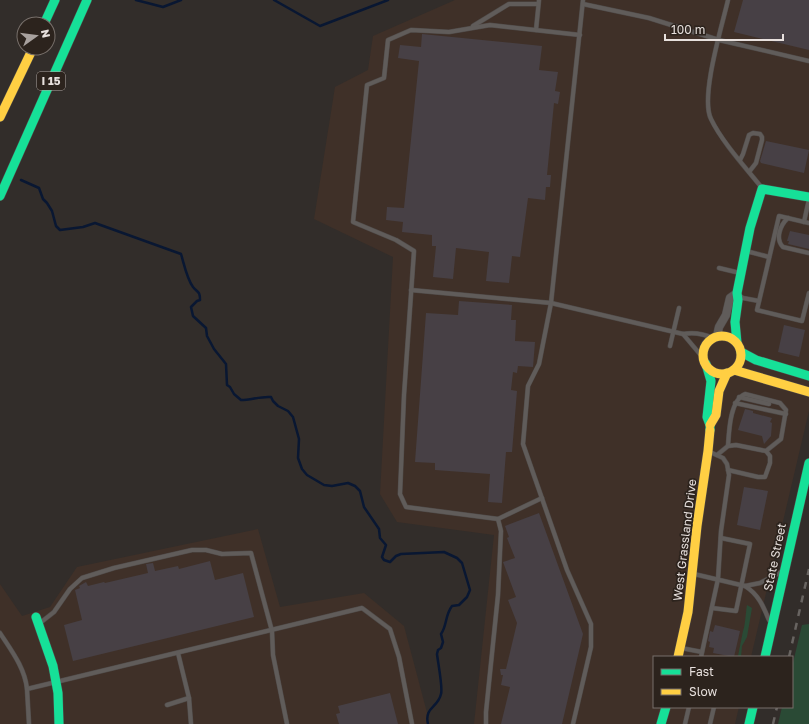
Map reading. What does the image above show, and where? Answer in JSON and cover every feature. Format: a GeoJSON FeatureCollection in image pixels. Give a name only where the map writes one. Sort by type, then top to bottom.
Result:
{"type":"FeatureCollection","features":[{"type":"Feature","properties":{"kind":"main road"},"geometry":{"type":"LineString","coordinates":[[48,16],[55,0]]}},
{"type":"Feature","properties":{"kind":"main road","name":"I 15"},"geometry":{"type":"LineString","coordinates":[[0,196],[86,0]]}},
{"type":"Feature","properties":{"kind":"main road","name":"I 15"},"geometry":{"type":"LineString","coordinates":[[0,117],[29,56]]}},
{"type":"Feature","properties":{"kind":"main road"},"geometry":{"type":"LineString","coordinates":[[730,371],[740,362],[735,322],[738,300],[737,293],[750,228],[762,188],[809,197]]}},
{"type":"Feature","properties":{"kind":"main road"},"geometry":{"type":"LineString","coordinates":[[809,376],[756,360],[728,337],[715,337],[708,342],[705,347],[705,362],[715,372],[730,371],[809,392]]}},
{"type":"Feature","properties":{"kind":"main road","name":"West Grassland Drive"},"geometry":{"type":"LineString","coordinates":[[679,652],[688,612],[697,526],[708,451],[710,425],[707,417],[710,381],[705,362]]}},
{"type":"Feature","properties":{"kind":"main road","name":"West Grassland Drive"},"geometry":{"type":"LineString","coordinates":[[710,425],[716,415],[719,392],[730,371]]}},
{"type":"Feature","properties":{"kind":"main road","name":"State Street"},"geometry":{"type":"LineString","coordinates":[[765,656],[809,463]]}},
{"type":"Feature","properties":{"kind":"main road"},"geometry":{"type":"LineString","coordinates":[[37,620],[53,666],[56,682],[59,724]]}},
{"type":"Feature","properties":{"kind":"main road"},"geometry":{"type":"LineString","coordinates":[[661,724],[666,708]]}},
{"type":"Feature","properties":{"kind":"main road"},"geometry":{"type":"LineString","coordinates":[[749,724],[753,708]]}},
{"type":"Feature","properties":{"kind":"street"},"geometry":{"type":"LineString","coordinates":[[715,337],[726,315],[730,298],[737,293]]}},
{"type":"Feature","properties":{"kind":"lane"},"geometry":{"type":"LineString","coordinates":[[728,0],[709,80],[708,105],[710,118],[762,188]]}},
{"type":"Feature","properties":{"kind":"lane"},"geometry":{"type":"LineString","coordinates":[[471,28],[509,4],[539,2],[536,30]]}},
{"type":"Feature","properties":{"kind":"lane"},"geometry":{"type":"LineString","coordinates":[[572,724],[591,647],[592,624],[567,570],[523,444],[528,386],[539,364],[551,303],[583,2],[649,18],[719,40],[809,61]]}},
{"type":"Feature","properties":{"kind":"lane"},"geometry":{"type":"LineString","coordinates":[[542,498],[498,519],[406,507],[400,494],[404,395],[414,251],[396,240],[353,222],[367,85],[384,78],[388,40],[411,30],[449,32],[490,25],[580,35]]}},
{"type":"Feature","properties":{"kind":"lane"},"geometry":{"type":"LineString","coordinates":[[740,160],[749,135],[753,133],[760,134],[762,136],[762,140],[756,163],[749,172]]}},
{"type":"Feature","properties":{"kind":"lane"},"geometry":{"type":"LineString","coordinates":[[804,222],[809,197]]}},
{"type":"Feature","properties":{"kind":"lane"},"geometry":{"type":"LineString","coordinates":[[809,223],[779,216],[757,310],[802,321],[809,294]]}},
{"type":"Feature","properties":{"kind":"lane"},"geometry":{"type":"LineString","coordinates":[[788,218],[784,222],[780,231],[779,240],[781,244],[783,247],[809,253]]}},
{"type":"Feature","properties":{"kind":"lane"},"geometry":{"type":"LineString","coordinates":[[745,251],[769,257]]}},
{"type":"Feature","properties":{"kind":"lane"},"geometry":{"type":"LineString","coordinates":[[719,268],[740,274]]}},
{"type":"Feature","properties":{"kind":"lane"},"geometry":{"type":"LineString","coordinates":[[411,290],[551,303],[674,331],[683,334],[705,362]]}},
{"type":"Feature","properties":{"kind":"lane"},"geometry":{"type":"LineString","coordinates":[[737,293],[743,298],[759,301]]}},
{"type":"Feature","properties":{"kind":"lane"},"geometry":{"type":"LineString","coordinates":[[670,346],[679,308]]}},
{"type":"Feature","properties":{"kind":"lane"},"geometry":{"type":"LineString","coordinates":[[683,334],[690,332],[715,337]]}},
{"type":"Feature","properties":{"kind":"lane"},"geometry":{"type":"LineString","coordinates":[[728,446],[729,431],[737,400],[745,394],[780,403],[784,407],[786,413],[781,439],[766,451]]}},
{"type":"Feature","properties":{"kind":"lane"},"geometry":{"type":"LineString","coordinates":[[737,400],[786,413]]}},
{"type":"Feature","properties":{"kind":"lane"},"geometry":{"type":"LineString","coordinates":[[717,455],[728,446],[736,445],[766,451],[770,456],[770,463],[765,477],[758,477],[728,470]]}},
{"type":"Feature","properties":{"kind":"lane"},"geometry":{"type":"LineString","coordinates":[[679,652],[701,655],[718,579],[721,538],[729,475],[727,464],[723,458],[708,451]]}},
{"type":"Feature","properties":{"kind":"lane"},"geometry":{"type":"LineString","coordinates":[[486,724],[498,595],[501,531],[498,519]]}},
{"type":"Feature","properties":{"kind":"lane"},"geometry":{"type":"LineString","coordinates":[[712,608],[736,611],[743,585],[750,544],[721,538]]}},
{"type":"Feature","properties":{"kind":"lane"},"geometry":{"type":"LineString","coordinates":[[37,620],[54,612],[70,589],[82,578],[114,568],[192,550],[206,550],[222,554],[251,553],[272,631],[273,655],[287,724]]}},
{"type":"Feature","properties":{"kind":"lane"},"geometry":{"type":"LineString","coordinates":[[743,585],[760,583],[785,570]]}},
{"type":"Feature","properties":{"kind":"lane"},"geometry":{"type":"LineString","coordinates":[[692,574],[743,585],[753,591],[758,597],[772,626]]}},
{"type":"Feature","properties":{"kind":"lane"},"geometry":{"type":"LineString","coordinates":[[27,689],[272,631],[362,608],[390,629],[398,657],[412,724]]}},
{"type":"Feature","properties":{"kind":"lane"},"geometry":{"type":"LineString","coordinates":[[0,633],[18,661],[26,679],[30,724]]}},
{"type":"Feature","properties":{"kind":"lane"},"geometry":{"type":"LineString","coordinates":[[178,653],[189,698],[191,724]]}},
{"type":"Feature","properties":{"kind":"lane"},"geometry":{"type":"LineString","coordinates":[[167,705],[189,698]]}},
{"type":"Feature","properties":{"kind":"lane"},"geometry":{"type":"LineString","coordinates":[[685,724],[689,708]]}},
{"type":"Feature","properties":{"kind":"lane"},"geometry":{"type":"LineString","coordinates":[[710,724],[714,708]]}},
{"type":"Feature","properties":{"kind":"shaded area"},"geometry":{"type":"Polygon","coordinates":[[[455,0],[809,0],[809,411],[751,656],[653,656],[653,708],[739,708],[735,724],[474,724],[494,535],[397,522],[380,494],[393,257],[314,219],[335,87],[368,70],[373,36],[455,0]]]}},
{"type":"Feature","properties":{"kind":"shaded area"},"geometry":{"type":"Polygon","coordinates":[[[258,529],[280,607],[364,593],[404,626],[430,724],[0,724],[0,584],[22,616],[50,607],[77,567],[258,529]]]}},
{"type":"Feature","properties":{"kind":"green space"},"geometry":{"type":"Polygon","coordinates":[[[747,605],[752,608],[747,637],[742,646],[741,656],[738,656],[743,631],[747,605]]]}},
{"type":"Feature","properties":{"kind":"green space"},"geometry":{"type":"Polygon","coordinates":[[[809,624],[809,724],[778,724],[782,708],[793,708],[793,663],[802,625],[809,624]]]}},
{"type":"Feature","properties":{"kind":"building"},"geometry":{"type":"Polygon","coordinates":[[[743,0],[809,0],[809,50],[734,32],[743,0]]]}},
{"type":"Feature","properties":{"kind":"building"},"geometry":{"type":"Polygon","coordinates":[[[422,34],[542,46],[539,70],[558,72],[555,91],[560,92],[558,104],[554,103],[547,175],[551,175],[550,187],[546,187],[545,200],[528,198],[520,257],[512,256],[509,283],[486,281],[489,252],[456,248],[453,279],[433,277],[436,246],[432,246],[432,235],[402,232],[403,222],[386,220],[387,207],[404,208],[419,61],[398,58],[400,45],[421,47],[422,34]]]}},
{"type":"Feature","properties":{"kind":"building"},"geometry":{"type":"Polygon","coordinates":[[[766,141],[809,150],[804,173],[761,163],[760,161],[766,141]]]}},
{"type":"Feature","properties":{"kind":"building"},"geometry":{"type":"Polygon","coordinates":[[[790,231],[809,235],[809,249],[788,244],[789,241],[787,241],[790,231]]]}},
{"type":"Feature","properties":{"kind":"building"},"geometry":{"type":"Polygon","coordinates":[[[459,301],[512,305],[511,320],[516,320],[515,341],[535,342],[533,367],[518,366],[517,373],[513,372],[511,390],[517,391],[512,452],[506,452],[502,503],[488,502],[490,474],[435,470],[435,463],[415,462],[426,313],[458,315],[459,301]]]}},
{"type":"Feature","properties":{"kind":"building"},"geometry":{"type":"Polygon","coordinates":[[[784,325],[805,330],[799,357],[778,352],[784,325]]]}},
{"type":"Feature","properties":{"kind":"building"},"geometry":{"type":"Polygon","coordinates":[[[745,409],[753,411],[753,413],[772,418],[770,422],[772,423],[771,436],[764,444],[762,436],[738,430],[745,409]]]}},
{"type":"Feature","properties":{"kind":"building"},"geometry":{"type":"Polygon","coordinates":[[[744,487],[768,491],[760,530],[737,525],[744,487]]]}},
{"type":"Feature","properties":{"kind":"building"},"geometry":{"type":"Polygon","coordinates":[[[539,513],[583,634],[562,724],[501,724],[510,687],[501,685],[503,675],[501,675],[500,669],[506,669],[517,623],[508,600],[516,597],[503,562],[515,558],[507,538],[509,537],[505,526],[539,513]]]}},
{"type":"Feature","properties":{"kind":"building"},"geometry":{"type":"Polygon","coordinates":[[[210,561],[215,580],[243,573],[254,617],[73,661],[64,625],[82,620],[75,590],[80,588],[79,586],[86,582],[88,586],[148,573],[146,564],[153,563],[155,571],[178,566],[179,569],[210,561]]]}},
{"type":"Feature","properties":{"kind":"building"},"geometry":{"type":"Polygon","coordinates":[[[715,625],[740,631],[734,656],[713,653],[714,648],[709,647],[710,642],[708,641],[710,631],[713,632],[715,625]]]}},
{"type":"Feature","properties":{"kind":"building"},"geometry":{"type":"Polygon","coordinates":[[[390,693],[398,724],[339,724],[336,714],[340,713],[338,706],[390,693]]]}},
{"type":"Feature","properties":{"kind":"waterway"},"geometry":{"type":"LineString","coordinates":[[136,0],[163,7],[181,0]]}},
{"type":"Feature","properties":{"kind":"waterway"},"geometry":{"type":"LineString","coordinates":[[274,0],[320,26],[388,0]]}},
{"type":"Feature","properties":{"kind":"waterway"},"geometry":{"type":"LineString","coordinates":[[21,180],[39,188],[43,199],[52,211],[56,226],[60,230],[83,227],[95,223],[181,254],[189,280],[200,295],[200,300],[191,307],[193,316],[206,328],[207,336],[214,349],[226,364],[227,385],[241,400],[271,397],[278,406],[288,411],[293,417],[299,439],[298,458],[302,469],[307,475],[324,485],[332,486],[348,483],[355,486],[360,491],[364,507],[379,529],[380,538],[386,545],[382,557],[384,560],[390,562],[396,556],[401,554],[444,552],[457,558],[462,563],[470,590],[467,597],[459,605],[452,606],[450,609],[441,634],[443,642],[437,654],[441,681],[441,694],[428,714],[428,724]]}},
{"type":"Feature","properties":{"kind":"railway"},"geometry":{"type":"LineString","coordinates":[[789,656],[809,569]]}},
{"type":"Feature","properties":{"kind":"railway"},"geometry":{"type":"LineString","coordinates":[[773,724],[777,708]]}},
{"type":"Feature","properties":{"kind":"traffic: fast"},"geometry":{"type":"LineString","coordinates":[[48,16],[55,0]]}},
{"type":"Feature","properties":{"kind":"traffic: fast"},"geometry":{"type":"LineString","coordinates":[[0,196],[87,0]]}},
{"type":"Feature","properties":{"kind":"traffic: fast"},"geometry":{"type":"LineString","coordinates":[[737,343],[735,322],[738,300],[737,293],[750,228],[762,189],[809,197]]}},
{"type":"Feature","properties":{"kind":"traffic: fast"},"geometry":{"type":"LineString","coordinates":[[741,352],[756,360],[809,376]]}},
{"type":"Feature","properties":{"kind":"traffic: fast"},"geometry":{"type":"LineString","coordinates":[[706,364],[711,381],[707,417],[710,430]]}},
{"type":"Feature","properties":{"kind":"traffic: fast"},"geometry":{"type":"LineString","coordinates":[[765,656],[809,463]]}},
{"type":"Feature","properties":{"kind":"traffic: fast"},"geometry":{"type":"LineString","coordinates":[[36,617],[53,666],[58,693],[59,724]]}},
{"type":"Feature","properties":{"kind":"traffic: fast"},"geometry":{"type":"LineString","coordinates":[[661,724],[666,708]]}},
{"type":"Feature","properties":{"kind":"traffic: fast"},"geometry":{"type":"LineString","coordinates":[[749,724],[753,708]]}},
{"type":"Feature","properties":{"kind":"traffic: slow"},"geometry":{"type":"LineString","coordinates":[[0,117],[29,56]]}},
{"type":"Feature","properties":{"kind":"traffic: slow"},"geometry":{"type":"LineString","coordinates":[[722,336],[732,339],[738,345],[741,355],[738,365],[732,371],[722,374],[712,371],[706,365],[703,355],[706,345],[712,339],[722,336]]}},
{"type":"Feature","properties":{"kind":"traffic: slow"},"geometry":{"type":"LineString","coordinates":[[734,370],[809,392]]}},
{"type":"Feature","properties":{"kind":"traffic: slow"},"geometry":{"type":"LineString","coordinates":[[710,425],[716,415],[719,391],[727,373]]}},
{"type":"Feature","properties":{"kind":"traffic: slow"},"geometry":{"type":"LineString","coordinates":[[678,656],[688,612],[697,526],[710,430]]}}]}
